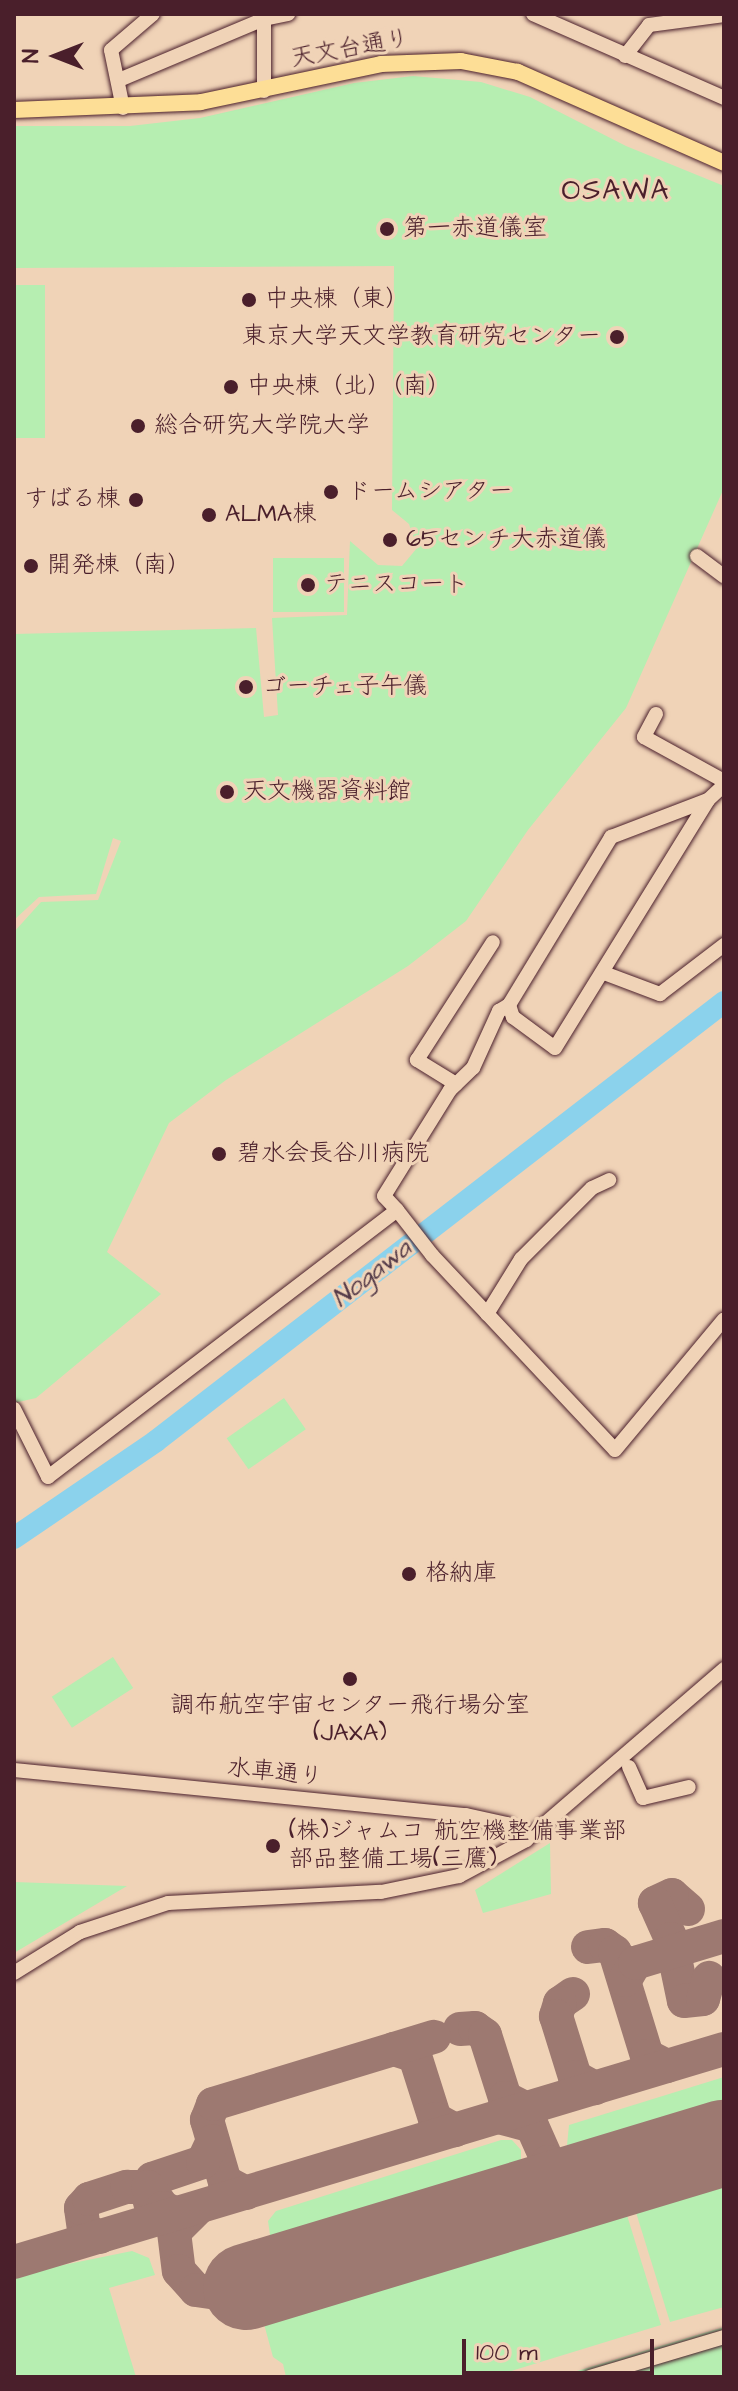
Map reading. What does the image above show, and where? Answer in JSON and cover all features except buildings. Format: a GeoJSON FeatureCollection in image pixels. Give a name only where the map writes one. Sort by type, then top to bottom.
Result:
{"type":"FeatureCollection","features":[{"type":"Feature","properties":{"kind":"main road","name":"天文台通り"},"geometry":{"type":"LineString","coordinates":[[14,110],[123,108],[264,91],[396,61],[476,63],[532,78],[724,163]]}},
{"type":"Feature","properties":{"kind":"street"},"geometry":{"type":"LineString","coordinates":[[123,108],[111,50],[153,14]]}},
{"type":"Feature","properties":{"kind":"street"},"geometry":{"type":"LineString","coordinates":[[119,80],[264,16],[288,14]]}},
{"type":"Feature","properties":{"kind":"street"},"geometry":{"type":"LineString","coordinates":[[533,14],[724,98]]}},
{"type":"Feature","properties":{"kind":"street"},"geometry":{"type":"LineString","coordinates":[[625,56],[649,25],[719,15]]}},
{"type":"Feature","properties":{"kind":"street"},"geometry":{"type":"LineString","coordinates":[[264,16],[264,91]]}},
{"type":"Feature","properties":{"kind":"street"},"geometry":{"type":"LineString","coordinates":[[697,556],[724,576]]}},
{"type":"Feature","properties":{"kind":"street"},"geometry":{"type":"LineString","coordinates":[[509,1005],[513,1017],[555,1048],[708,800],[724,783],[644,737],[656,714]]}},
{"type":"Feature","properties":{"kind":"street"},"geometry":{"type":"LineString","coordinates":[[708,800],[611,837],[509,1005],[499,1011],[473,1068],[456,1084],[384,1196],[429,1252],[615,1450],[724,1319]]}},
{"type":"Feature","properties":{"kind":"street"},"geometry":{"type":"LineString","coordinates":[[456,1084],[417,1060],[493,942]]}},
{"type":"Feature","properties":{"kind":"street"},"geometry":{"type":"LineString","coordinates":[[604,973],[660,994],[724,945]]}},
{"type":"Feature","properties":{"kind":"street"},"geometry":{"type":"LineString","coordinates":[[487,1314],[521,1259],[592,1188],[609,1180]]}},
{"type":"Feature","properties":{"kind":"street"},"geometry":{"type":"LineString","coordinates":[[14,1409],[48,1477],[398,1212]]}},
{"type":"Feature","properties":{"kind":"street"},"geometry":{"type":"LineString","coordinates":[[14,1973],[80,1932],[142,1910],[212,1897],[420,1886],[459,1876],[526,1840],[724,1669]]}},
{"type":"Feature","properties":{"kind":"street"},"geometry":{"type":"LineString","coordinates":[[629,1767],[643,1798],[689,1787]]}},
{"type":"Feature","properties":{"kind":"street","name":"水車通り"},"geometry":{"type":"LineString","coordinates":[[14,1770],[466,1815],[507,1824],[526,1840]]}},
{"type":"Feature","properties":{"kind":"street"},"geometry":{"type":"LineString","coordinates":[[590,2377],[724,2337]]}},
{"type":"Feature","properties":{"kind":"green space"},"geometry":{"type":"Polygon","coordinates":[[[413,76],[481,82],[530,97],[626,146],[724,186],[724,488],[626,708],[528,830],[466,921],[408,966],[226,1080],[169,1123],[107,1252],[161,1294],[36,1398],[14,1403],[14,932],[41,902],[98,900],[121,841],[113,838],[96,894],[39,897],[14,920],[14,634],[256,628],[264,717],[278,715],[272,618],[347,615],[350,541],[378,565],[402,566],[417,548],[409,524],[392,510],[394,266],[14,268],[14,126],[130,126],[200,118],[354,83],[413,76]]]}},
{"type":"Feature","properties":{"kind":"green space"},"geometry":{"type":"Polygon","coordinates":[[[14,285],[45,285],[45,438],[14,438],[14,285]]]}},
{"type":"Feature","properties":{"kind":"green space","name":"テニスコート"},"geometry":{"type":"Polygon","coordinates":[[[273,558],[344,558],[344,612],[273,612],[273,558]]]}},
{"type":"Feature","properties":{"kind":"green space"},"geometry":{"type":"Polygon","coordinates":[[[284,1398],[306,1429],[248,1469],[227,1438],[284,1398]]]}},
{"type":"Feature","properties":{"kind":"green space"},"geometry":{"type":"Polygon","coordinates":[[[113,1657],[133,1688],[72,1728],[52,1697],[113,1657]]]}},
{"type":"Feature","properties":{"kind":"green space"},"geometry":{"type":"Polygon","coordinates":[[[550,1843],[551,1894],[483,1913],[475,1890],[550,1843]]]}},
{"type":"Feature","properties":{"kind":"green space"},"geometry":{"type":"Polygon","coordinates":[[[14,1882],[127,1886],[14,1953],[14,1882]]]}},
{"type":"Feature","properties":{"kind":"green space"},"geometry":{"type":"Polygon","coordinates":[[[724,2077],[724,2106],[580,2150],[567,2145],[569,2125],[724,2077]]]}},
{"type":"Feature","properties":{"kind":"green space"},"geometry":{"type":"Polygon","coordinates":[[[501,2140],[512,2140],[521,2150],[521,2164],[512,2170],[280,2240],[270,2235],[268,2221],[276,2211],[501,2140]]]}},
{"type":"Feature","properties":{"kind":"green space"},"geometry":{"type":"Polygon","coordinates":[[[724,2181],[724,2307],[670,2322],[634,2206],[724,2181]]]}},
{"type":"Feature","properties":{"kind":"green space"},"geometry":{"type":"Polygon","coordinates":[[[626,2212],[661,2325],[492,2377],[286,2377],[283,2364],[273,2357],[264,2324],[626,2212]]]}},
{"type":"Feature","properties":{"kind":"green space"},"geometry":{"type":"Polygon","coordinates":[[[132,2251],[149,2258],[155,2275],[109,2288],[136,2377],[14,2377],[14,2275],[132,2251]]]}},
{"type":"Feature","properties":{"kind":"green space"},"geometry":{"type":"Polygon","coordinates":[[[724,2327],[724,2377],[557,2377],[724,2327]]]}},
{"type":"Feature","properties":{"kind":"waterway","name":"Nogawa"},"geometry":{"type":"LineString","coordinates":[[14,1538],[156,1441],[724,1002]]}},
{"type":"Feature","properties":{"kind":"taxiway"},"geometry":{"type":"LineString","coordinates":[[688,1909],[672,1895],[655,1903],[671,1939],[684,2001],[703,1999],[709,1978]]}},
{"type":"Feature","properties":{"kind":"taxiway"},"geometry":{"type":"LineString","coordinates":[[625,1980],[635,1963],[724,1936]]}},
{"type":"Feature","properties":{"kind":"taxiway"},"geometry":{"type":"LineString","coordinates":[[588,1947],[605,1945],[615,1952],[647,2056],[667,2066]]}},
{"type":"Feature","properties":{"kind":"taxiway"},"geometry":{"type":"LineString","coordinates":[[573,1994],[560,2003],[556,2016],[575,2077],[595,2088]]}},
{"type":"Feature","properties":{"kind":"taxiway"},"geometry":{"type":"LineString","coordinates":[[460,2029],[475,2028],[485,2035],[505,2098],[525,2108]]}},
{"type":"Feature","properties":{"kind":"taxiway"},"geometry":{"type":"LineString","coordinates":[[246,2193],[225,2182],[207,2120],[213,2104],[434,2037]]}},
{"type":"Feature","properties":{"kind":"taxiway"},"geometry":{"type":"LineString","coordinates":[[394,2049],[415,2056],[435,2119],[455,2130]]}},
{"type":"Feature","properties":{"kind":"taxiway"},"geometry":{"type":"LineString","coordinates":[[14,2262],[724,2049]]}},
{"type":"Feature","properties":{"kind":"taxiway"},"geometry":{"type":"LineString","coordinates":[[499,2117],[532,2126],[548,2162],[564,2177],[580,2182],[605,2179]]}},
{"type":"Feature","properties":{"kind":"taxiway"},"geometry":{"type":"LineString","coordinates":[[151,2206],[147,2190],[152,2179],[203,2162],[213,2141]]}},
{"type":"Feature","properties":{"kind":"taxiway"},"geometry":{"type":"LineString","coordinates":[[517,2205],[541,2188],[548,2162]]}},
{"type":"Feature","properties":{"kind":"taxiway"},"geometry":{"type":"LineString","coordinates":[[100,2237],[84,2230],[81,2208],[89,2199],[127,2187],[148,2187],[163,2208],[177,2214]]}},
{"type":"Feature","properties":{"kind":"taxiway"},"geometry":{"type":"LineString","coordinates":[[198,2208],[174,2232],[179,2271],[196,2290],[224,2294]]}},
{"type":"Feature","properties":{"kind":"runway"},"geometry":{"type":"LineString","coordinates":[[246,2287],[724,2143]]}},
{"type":"Feature","properties":{"kind":"place","name":"第一赤道儀室"},"geometry":{"type":"Point","coordinates":[387,229]}},
{"type":"Feature","properties":{"kind":"place","name":"中央棟（東）"},"geometry":{"type":"Point","coordinates":[249,300]}},
{"type":"Feature","properties":{"kind":"place","name":"東京大学天文学教育研究センター"},"geometry":{"type":"Point","coordinates":[617,337]}},
{"type":"Feature","properties":{"kind":"place","name":"中央棟（北）（南）"},"geometry":{"type":"Point","coordinates":[231,387]}},
{"type":"Feature","properties":{"kind":"place","name":"総合研究大学院大学"},"geometry":{"type":"Point","coordinates":[138,426]}},
{"type":"Feature","properties":{"kind":"place","name":"ドームシアター"},"geometry":{"type":"Point","coordinates":[331,492]}},
{"type":"Feature","properties":{"kind":"place","name":"すばる棟"},"geometry":{"type":"Point","coordinates":[136,500]}},
{"type":"Feature","properties":{"kind":"place","name":"ALMA棟"},"geometry":{"type":"Point","coordinates":[209,515]}},
{"type":"Feature","properties":{"kind":"place","name":"65センチ大赤道儀"},"geometry":{"type":"Point","coordinates":[390,540]}},
{"type":"Feature","properties":{"kind":"place","name":"開発棟（南）"},"geometry":{"type":"Point","coordinates":[31,566]}},
{"type":"Feature","properties":{"kind":"place","name":"テニスコート"},"geometry":{"type":"Point","coordinates":[308,585]}},
{"type":"Feature","properties":{"kind":"place","name":"ゴーチェ子午儀"},"geometry":{"type":"Point","coordinates":[246,687]}},
{"type":"Feature","properties":{"kind":"place","name":"天文機器資料館"},"geometry":{"type":"Point","coordinates":[227,792]}},
{"type":"Feature","properties":{"kind":"place","name":"碧水会長谷川病院"},"geometry":{"type":"Point","coordinates":[219,1154]}},
{"type":"Feature","properties":{"kind":"place","name":"格納庫"},"geometry":{"type":"Point","coordinates":[409,1574]}},
{"type":"Feature","properties":{"kind":"place","name":"調布航空宇宙センター飛行場分室 (JAXA)"},"geometry":{"type":"Point","coordinates":[350,1679]}},
{"type":"Feature","properties":{"kind":"place","name":"(株)ジャムコ 航空機整備事業部 部品整備工場(三鷹)"},"geometry":{"type":"Point","coordinates":[273,1846]}},
{"type":"Feature","properties":{"kind":"district","name":"OSAWA"},"geometry":{"type":"Point","coordinates":[616,191]}}]}
